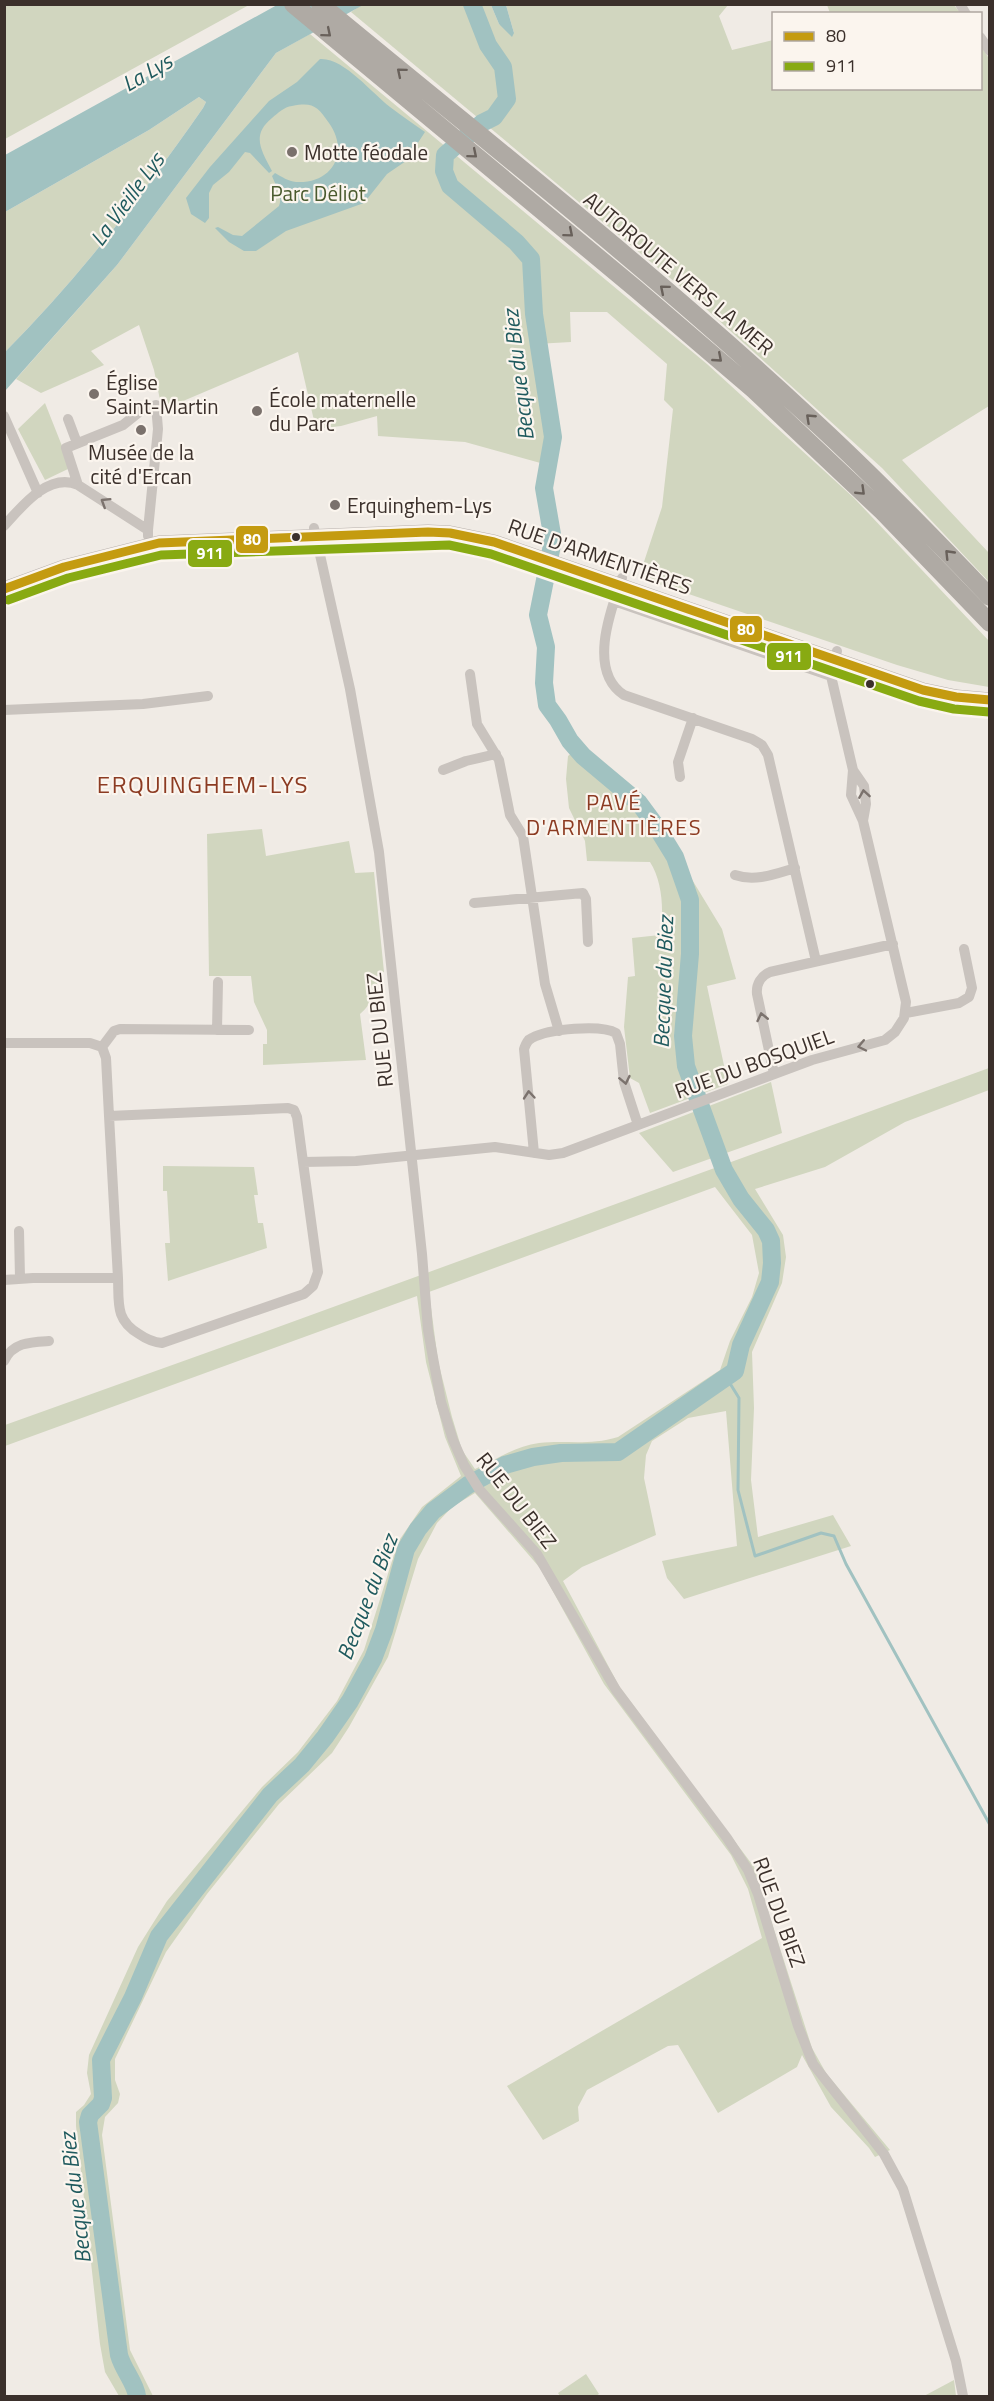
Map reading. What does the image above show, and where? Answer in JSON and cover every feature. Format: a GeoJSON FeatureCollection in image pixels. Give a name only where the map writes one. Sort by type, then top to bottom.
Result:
{"type":"FeatureCollection","features":[{"type":"Feature","properties":{"kind":"highway"},"geometry":{"type":"LineString","coordinates":[[293,4],[529,188],[770,405],[882,512],[990,623]]}},
{"type":"Feature","properties":{"kind":"highway","name":"AUTOROUTE VERS LA MER"},"geometry":{"type":"LineString","coordinates":[[320,4],[529,188],[679,301],[800,408],[868,472],[990,597]]}},
{"type":"Feature","properties":{"kind":"main road","name":"RUE D'ARMENTIÈRES"},"geometry":{"type":"LineString","coordinates":[[148,537],[315,532],[415,524],[450,525],[488,533],[836,656],[923,690],[950,696],[990,700]]}},
{"type":"Feature","properties":{"kind":"main road"},"geometry":{"type":"LineString","coordinates":[[4,580],[70,556],[148,537]]}},
{"type":"Feature","properties":{"kind":"main road"},"geometry":{"type":"LineString","coordinates":[[4,589],[148,537]]}},
{"type":"Feature","properties":{"kind":"main road","name":"RUE D'ARMENTIÈRES"},"geometry":{"type":"LineString","coordinates":[[836,656],[939,685],[990,693]]}},
{"type":"Feature","properties":{"kind":"street"},"geometry":{"type":"LineString","coordinates":[[78,485],[66,448],[123,425],[143,409],[156,405],[158,429],[148,537]]}},
{"type":"Feature","properties":{"kind":"street"},"geometry":{"type":"LineString","coordinates":[[4,416],[38,493]]}},
{"type":"Feature","properties":{"kind":"street"},"geometry":{"type":"LineString","coordinates":[[68,419],[77,443]]}},
{"type":"Feature","properties":{"kind":"street"},"geometry":{"type":"LineString","coordinates":[[4,526],[38,493],[57,483],[66,482],[78,485],[148,537]]}},
{"type":"Feature","properties":{"kind":"street","name":"RUE DU BIEZ"},"geometry":{"type":"LineString","coordinates":[[315,532],[351,698],[379,852],[427,1320],[432,1354],[450,1431],[479,1489],[537,1554],[613,1685],[727,1838],[748,1870],[758,1894],[798,2026],[813,2064],[884,2154],[903,2189],[952,2345],[963,2397]]}},
{"type":"Feature","properties":{"kind":"street"},"geometry":{"type":"LineString","coordinates":[[621,581],[606,625],[604,644],[608,672],[615,687],[624,694],[752,740],[764,748],[768,755],[816,961]]}},
{"type":"Feature","properties":{"kind":"street","name":"RUE D'ARMENTIÈRES"},"geometry":{"type":"LineString","coordinates":[[614,601],[831,676]]}},
{"type":"Feature","properties":{"kind":"street"},"geometry":{"type":"LineString","coordinates":[[836,656],[831,676],[853,770],[864,786],[866,796],[863,821],[893,944],[906,1013],[959,1003],[969,997],[972,988],[964,949]]}},
{"type":"Feature","properties":{"kind":"street"},"geometry":{"type":"LineString","coordinates":[[470,674],[477,724],[496,754],[510,815],[523,836],[545,984],[559,1031]]}},
{"type":"Feature","properties":{"kind":"street"},"geometry":{"type":"LineString","coordinates":[[4,710],[143,704],[208,696]]}},
{"type":"Feature","properties":{"kind":"street"},"geometry":{"type":"LineString","coordinates":[[680,777],[679,757],[693,718]]}},
{"type":"Feature","properties":{"kind":"street"},"geometry":{"type":"LineString","coordinates":[[443,770],[466,761],[496,754]]}},
{"type":"Feature","properties":{"kind":"street"},"geometry":{"type":"LineString","coordinates":[[735,875],[746,879],[757,878],[795,868]]}},
{"type":"Feature","properties":{"kind":"street"},"geometry":{"type":"LineString","coordinates":[[474,903],[578,892],[585,894],[588,942]]}},
{"type":"Feature","properties":{"kind":"street"},"geometry":{"type":"LineString","coordinates":[[774,1074],[757,994],[757,986],[762,977],[770,972],[893,944]]}},
{"type":"Feature","properties":{"kind":"street"},"geometry":{"type":"LineString","coordinates":[[217,1030],[218,982]]}},
{"type":"Feature","properties":{"kind":"street","name":"RUE DU BOSQUIEL"},"geometry":{"type":"LineString","coordinates":[[303,1162],[356,1161],[495,1147],[549,1155],[563,1153],[821,1057],[885,1040],[899,1028],[906,1013]]}},
{"type":"Feature","properties":{"kind":"street"},"geometry":{"type":"LineString","coordinates":[[534,1153],[525,1045],[535,1036],[559,1031],[598,1028],[609,1029],[616,1033],[621,1044],[624,1082],[638,1125]]}},
{"type":"Feature","properties":{"kind":"street"},"geometry":{"type":"LineString","coordinates":[[102,1047],[114,1031],[120,1029],[249,1030]]}},
{"type":"Feature","properties":{"kind":"street"},"geometry":{"type":"LineString","coordinates":[[4,1043],[90,1043],[102,1047],[106,1053],[109,1116],[120,1312],[123,1322],[131,1330],[162,1343],[308,1292],[314,1286],[318,1272],[297,1117],[294,1110],[288,1108],[109,1116]]}},
{"type":"Feature","properties":{"kind":"street"},"geometry":{"type":"LineString","coordinates":[[19,1231],[20,1278]]}},
{"type":"Feature","properties":{"kind":"street"},"geometry":{"type":"LineString","coordinates":[[4,1280],[118,1278]]}},
{"type":"Feature","properties":{"kind":"street"},"geometry":{"type":"LineString","coordinates":[[4,1361],[17,1347],[49,1341]]}},
{"type":"Feature","properties":{"kind":"green space"},"geometry":{"type":"Polygon","coordinates":[[[5,4],[249,4],[249,5],[5,139],[5,4]]]}},
{"type":"Feature","properties":{"kind":"green space"},"geometry":{"type":"Polygon","coordinates":[[[363,4],[491,5],[499,24],[514,33],[506,5],[728,5],[719,16],[732,50],[772,40],[772,90],[982,90],[982,48],[990,60],[989,406],[902,460],[989,553],[989,582],[882,468],[694,298],[351,12],[363,4]]]}},
{"type":"Feature","properties":{"kind":"green space"},"geometry":{"type":"Polygon","coordinates":[[[827,5],[954,5],[959,12],[830,12],[827,5]]]}},
{"type":"Feature","properties":{"kind":"green space","name":"Parc Déliot"},"geometry":{"type":"Polygon","coordinates":[[[310,34],[707,364],[854,498],[989,641],[989,687],[948,680],[897,665],[639,577],[662,507],[673,409],[664,400],[667,364],[607,312],[570,312],[571,342],[536,344],[548,443],[544,464],[465,442],[378,436],[377,416],[341,426],[316,429],[298,352],[162,410],[154,370],[139,325],[91,351],[104,365],[41,393],[16,379],[117,265],[276,53],[310,34]]]}},
{"type":"Feature","properties":{"kind":"green space"},"geometry":{"type":"Polygon","coordinates":[[[199,97],[206,102],[203,108],[157,172],[59,295],[5,352],[5,212],[149,130],[199,97]]]}},
{"type":"Feature","properties":{"kind":"green space"},"geometry":{"type":"Polygon","coordinates":[[[45,403],[64,451],[68,469],[45,480],[18,429],[45,403]]]}},
{"type":"Feature","properties":{"kind":"green space"},"geometry":{"type":"Polygon","coordinates":[[[582,744],[648,807],[722,929],[736,979],[707,986],[728,1084],[650,1113],[639,1083],[630,1078],[624,1027],[628,977],[635,976],[632,938],[660,935],[662,908],[660,888],[650,862],[587,861],[585,841],[569,808],[566,779],[568,756],[582,744]]]}},
{"type":"Feature","properties":{"kind":"green space"},"geometry":{"type":"Polygon","coordinates":[[[262,829],[266,856],[349,841],[355,873],[374,872],[384,972],[378,973],[374,996],[360,1014],[366,1060],[263,1065],[263,1044],[267,1044],[267,1030],[254,1002],[251,976],[209,976],[207,834],[262,829]]]}},
{"type":"Feature","properties":{"kind":"green space"},"geometry":{"type":"Polygon","coordinates":[[[989,1068],[989,1090],[905,1122],[825,1167],[755,1189],[783,1235],[786,1257],[782,1283],[752,1352],[754,1408],[751,1480],[758,1537],[833,1515],[851,1546],[684,1599],[667,1578],[662,1561],[737,1546],[726,1411],[688,1418],[652,1441],[646,1455],[644,1478],[656,1535],[582,1567],[563,1581],[619,1686],[754,1867],[812,2048],[826,2073],[890,2150],[875,2157],[831,2107],[802,2055],[797,2067],[718,2113],[678,2045],[668,2046],[587,2090],[578,2107],[579,2121],[543,2140],[507,2086],[762,1938],[748,1889],[731,1855],[604,1684],[540,1568],[475,1493],[452,1507],[437,1523],[418,1559],[388,1657],[349,1727],[332,1753],[279,1804],[207,1894],[166,1952],[115,2059],[115,2080],[120,2094],[118,2103],[105,2117],[102,2135],[130,2350],[153,2396],[119,2396],[105,2372],[100,2344],[76,2126],[76,2112],[91,2094],[87,2073],[89,2055],[138,1947],[167,1901],[262,1787],[298,1752],[337,1701],[364,1650],[398,1542],[422,1507],[461,1476],[445,1437],[426,1362],[417,1296],[5,1446],[5,1425],[989,1068]],[[715,1187],[429,1292],[438,1361],[452,1417],[462,1450],[475,1469],[514,1450],[530,1445],[549,1442],[597,1441],[618,1437],[720,1370],[730,1341],[752,1297],[759,1273],[752,1235],[715,1187]]]}},
{"type":"Feature","properties":{"kind":"green space"},"geometry":{"type":"Polygon","coordinates":[[[771,1082],[782,1133],[673,1172],[639,1133],[771,1082]]]}},
{"type":"Feature","properties":{"kind":"green space"},"geometry":{"type":"Polygon","coordinates":[[[163,1166],[254,1167],[258,1195],[254,1195],[258,1223],[263,1223],[267,1248],[168,1281],[165,1243],[170,1243],[167,1191],[163,1191],[163,1166]]]}},
{"type":"Feature","properties":{"kind":"green space"},"geometry":{"type":"Polygon","coordinates":[[[586,2374],[599,2394],[596,2396],[560,2396],[558,2393],[586,2374]]]}},
{"type":"Feature","properties":{"kind":"green space"},"geometry":{"type":"Polygon","coordinates":[[[954,2380],[956,2396],[924,2396],[954,2380]]]}},
{"type":"Feature","properties":{"kind":"water"},"geometry":{"type":"Polygon","coordinates":[[[277,5],[363,5],[276,53],[117,265],[5,391],[5,352],[59,295],[109,234],[157,172],[206,102],[199,97],[149,130],[5,212],[5,155],[277,5]]]}},
{"type":"Feature","properties":{"kind":"water"},"geometry":{"type":"Polygon","coordinates":[[[491,5],[506,5],[514,33],[512,37],[499,24],[491,5]]]}},
{"type":"Feature","properties":{"kind":"water"},"geometry":{"type":"Polygon","coordinates":[[[320,59],[329,60],[348,70],[390,107],[425,132],[406,161],[387,174],[364,203],[286,231],[256,251],[244,251],[229,242],[215,228],[218,227],[233,235],[242,236],[279,206],[280,195],[272,176],[275,173],[296,182],[309,181],[328,172],[334,164],[338,145],[335,134],[318,109],[310,105],[289,107],[279,112],[266,124],[262,130],[260,143],[272,171],[269,173],[250,153],[245,152],[229,172],[213,185],[209,193],[209,218],[205,223],[191,214],[186,198],[210,167],[269,101],[297,82],[320,59]]]}},
{"type":"Feature","properties":{"kind":"waterway","name":"Becque du Biez"},"geometry":{"type":"LineString","coordinates":[[137,2396],[119,2355],[88,2122],[90,2115],[101,2104],[103,2098],[101,2060],[133,1997],[159,1936],[270,1795],[302,1765],[325,1737],[350,1701],[373,1659],[384,1630],[406,1549],[418,1529],[433,1511],[468,1485],[505,1465],[533,1457],[561,1453],[618,1452],[735,1371],[741,1345],[770,1282],[771,1241],[766,1230],[741,1199],[724,1170],[686,1066],[683,1036],[690,954],[690,900],[675,857],[639,803],[583,756],[570,741],[547,705],[544,683],[546,647],[538,615],[553,540],[544,488],[553,437],[534,314],[531,259],[516,242],[450,186],[444,171],[445,155],[482,123],[494,117],[507,99],[503,67],[488,45],[472,4]]}},
{"type":"Feature","properties":{"kind":"waterway"},"geometry":{"type":"LineString","coordinates":[[726,1377],[739,1398],[738,1490],[755,1556],[821,1533],[834,1536],[846,1564],[990,1825]]}},
{"type":"Feature","properties":{"kind":"transit line","name":"80"},"geometry":{"type":"LineString","coordinates":[[4,589],[64,567],[159,543],[450,533],[494,542],[923,690],[956,697],[990,700]]}},
{"type":"Feature","properties":{"kind":"transit line","name":"911"},"geometry":{"type":"LineString","coordinates":[[8,600],[68,578],[161,555],[449,545],[491,554],[919,701],[954,709],[989,712]]}},
{"type":"Feature","properties":{"kind":"place","name":"Motte féodale"},"geometry":{"type":"Point","coordinates":[292,152]}},
{"type":"Feature","properties":{"kind":"place","name":"Église Saint-Martin"},"geometry":{"type":"Point","coordinates":[94,394]}},
{"type":"Feature","properties":{"kind":"place","name":"École maternelle du Parc"},"geometry":{"type":"Point","coordinates":[257,411]}},
{"type":"Feature","properties":{"kind":"place","name":"Musée de la cité d'Ercan"},"geometry":{"type":"Point","coordinates":[141,430]}},
{"type":"Feature","properties":{"kind":"place","name":"Erquinghem-Lys"},"geometry":{"type":"Point","coordinates":[335,505]}},
{"type":"Feature","properties":{"kind":"district","name":"ERQUINGHEM-LYS"},"geometry":{"type":"Point","coordinates":[203,784]}},
{"type":"Feature","properties":{"kind":"district","name":"PAVÉ D'ARMENTIÈRES"},"geometry":{"type":"Point","coordinates":[614,814]}},
{"type":"Feature","properties":{"kind":"water label","name":"La Lys"},"geometry":{"type":"Point","coordinates":[147,72]}},
{"type":"Feature","properties":{"kind":"water label","name":"La Vieille Lys"},"geometry":{"type":"Point","coordinates":[127,199]}}]}
